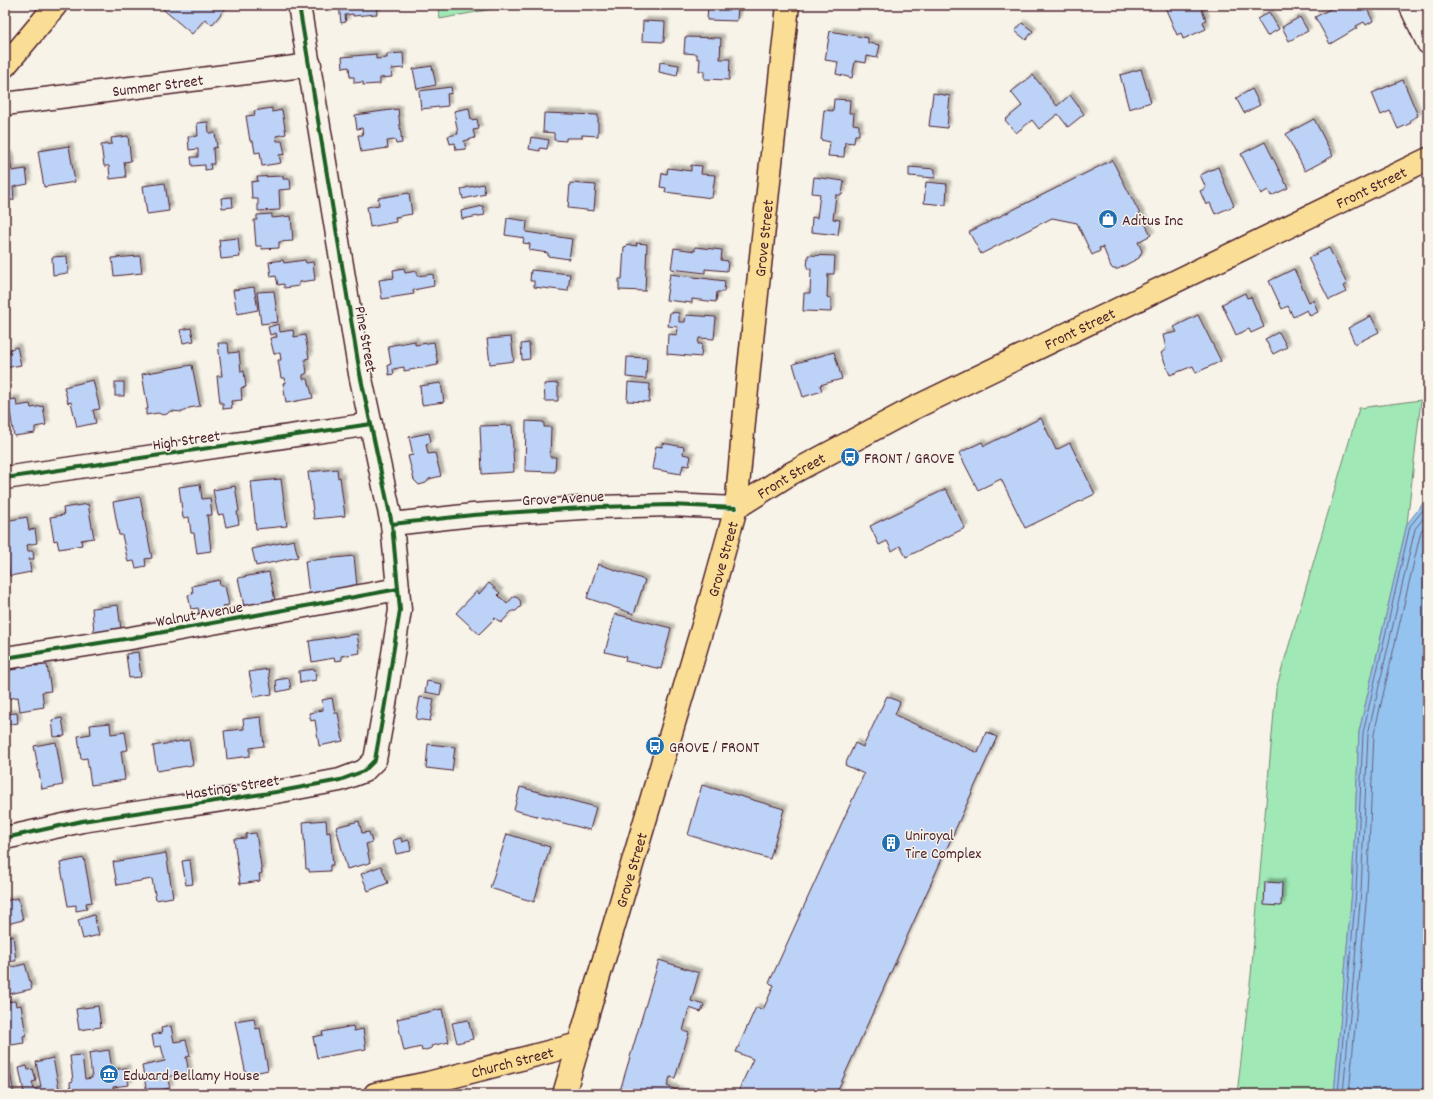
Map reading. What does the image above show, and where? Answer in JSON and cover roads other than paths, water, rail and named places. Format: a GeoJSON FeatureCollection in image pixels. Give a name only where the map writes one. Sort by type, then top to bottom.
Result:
{"type":"FeatureCollection","features":[{"type":"Feature","properties":{"kind":"main road"},"geometry":{"type":"LineString","coordinates":[[5,66],[56,5]]}},
{"type":"Feature","properties":{"kind":"main road","name":"Grove Street"},"geometry":{"type":"LineString","coordinates":[[564,1094],[709,605],[736,508],[788,5]]}},
{"type":"Feature","properties":{"kind":"main road","name":"Front Street"},"geometry":{"type":"LineString","coordinates":[[736,508],[790,474],[912,410],[1428,159]]}},
{"type":"Feature","properties":{"kind":"main road","name":"Church Street"},"geometry":{"type":"LineString","coordinates":[[375,1094],[433,1089],[579,1044]]}},
{"type":"Feature","properties":{"kind":"street","name":"Pine Street"},"geometry":{"type":"LineString","coordinates":[[299,5],[360,374],[392,524],[400,610],[389,677]]}},
{"type":"Feature","properties":{"kind":"street"},"geometry":{"type":"LineString","coordinates":[[1410,5],[1428,43]]}},
{"type":"Feature","properties":{"kind":"street","name":"Summer Street"},"geometry":{"type":"LineString","coordinates":[[5,104],[310,65]]}},
{"type":"Feature","properties":{"kind":"street","name":"High Street"},"geometry":{"type":"LineString","coordinates":[[5,478],[371,424]]}},
{"type":"Feature","properties":{"kind":"street","name":"Grove Avenue"},"geometry":{"type":"LineString","coordinates":[[392,524],[477,514],[599,507],[670,505],[736,508]]}},
{"type":"Feature","properties":{"kind":"street","name":"Walnut Avenue"},"geometry":{"type":"LineString","coordinates":[[5,658],[132,638],[398,589]]}},
{"type":"Feature","properties":{"kind":"street","name":"Hastings Street"},"geometry":{"type":"LineString","coordinates":[[5,838],[82,821],[276,792],[340,780],[364,771],[374,760],[389,677]]}},
{"type":"Feature","properties":{"kind":"water"},"geometry":{"type":"Polygon","coordinates":[[[1428,497],[1428,1094],[1334,1094],[1352,891],[1359,732],[1407,524],[1428,497]]]}},
{"type":"Feature","properties":{"kind":"place","name":"Aditus Inc"},"geometry":{"type":"Point","coordinates":[1108,219]}},
{"type":"Feature","properties":{"kind":"place","name":"FRONT / GROVE"},"geometry":{"type":"Point","coordinates":[850,457]}},
{"type":"Feature","properties":{"kind":"place","name":"GROVE / FRONT"},"geometry":{"type":"Point","coordinates":[655,746]}},
{"type":"Feature","properties":{"kind":"place","name":"Uniroyal Tire Complex"},"geometry":{"type":"Point","coordinates":[891,843]}},
{"type":"Feature","properties":{"kind":"place","name":"Edward Bellamy House"},"geometry":{"type":"Point","coordinates":[109,1074]}}]}
